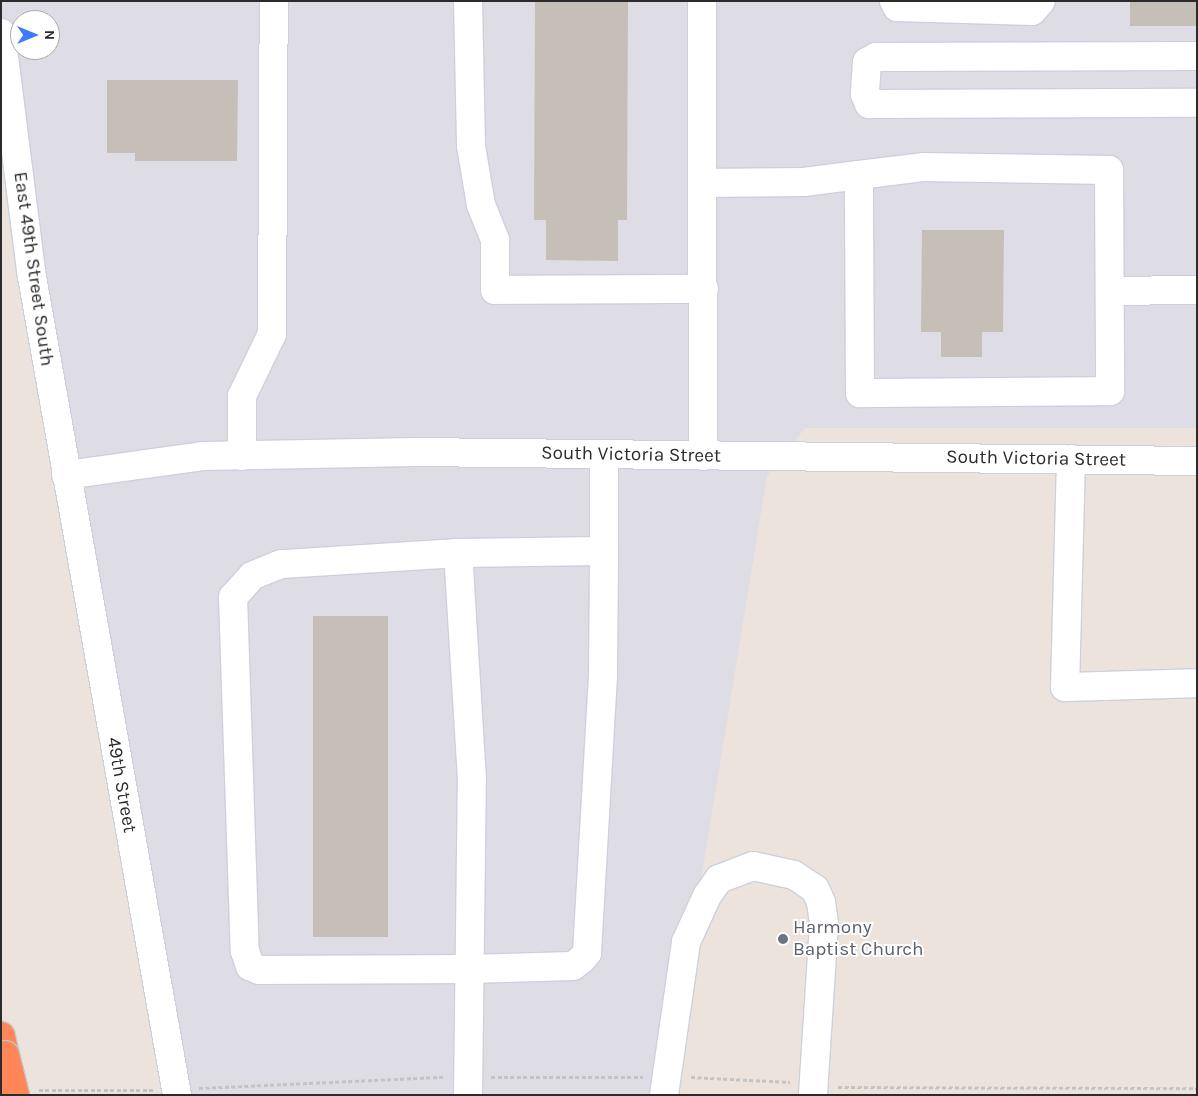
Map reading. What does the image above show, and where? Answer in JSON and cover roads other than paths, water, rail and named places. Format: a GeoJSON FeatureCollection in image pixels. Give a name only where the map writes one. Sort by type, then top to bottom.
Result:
{"type":"FeatureCollection","features":[{"type":"Feature","properties":{"kind":"highway"},"geometry":{"type":"LineString","coordinates":[[3,1045],[22,1092]]}},
{"type":"Feature","properties":{"kind":"street"},"geometry":{"type":"LineString","coordinates":[[242,456],[242,396],[272,334],[274,1]]}},
{"type":"Feature","properties":{"kind":"street"},"geometry":{"type":"LineString","coordinates":[[468,1],[471,146],[481,205],[495,240],[495,290],[704,289]]}},
{"type":"Feature","properties":{"kind":"street"},"geometry":{"type":"LineString","coordinates":[[702,1],[703,456]]}},
{"type":"Feature","properties":{"kind":"street"},"geometry":{"type":"LineString","coordinates":[[894,1],[897,7],[1032,11],[1041,1]]}},
{"type":"Feature","properties":{"kind":"street","name":"East 49th Street South"},"geometry":{"type":"LineString","coordinates":[[1,33],[31,271],[66,475]]}},
{"type":"Feature","properties":{"kind":"street"},"geometry":{"type":"LineString","coordinates":[[1197,56],[876,58],[867,62],[865,94],[869,104],[1197,103]]}},
{"type":"Feature","properties":{"kind":"street"},"geometry":{"type":"LineString","coordinates":[[703,183],[804,182],[859,175],[923,167],[1109,170],[1110,391],[860,393],[859,175]]}},
{"type":"Feature","properties":{"kind":"street"},"geometry":{"type":"LineString","coordinates":[[1110,292],[1197,290]]}},
{"type":"Feature","properties":{"kind":"street","name":"South Victoria Street"},"geometry":{"type":"LineString","coordinates":[[66,475],[204,456],[415,452],[1197,461]]}},
{"type":"Feature","properties":{"kind":"street"},"geometry":{"type":"LineString","coordinates":[[604,454],[604,551],[603,675],[587,953],[573,966],[470,969],[259,970],[250,966],[245,951],[232,620],[233,597],[245,583],[263,570],[281,564],[458,553],[604,551]]}},
{"type":"Feature","properties":{"kind":"street"},"geometry":{"type":"LineString","coordinates":[[1071,459],[1065,687],[1197,683]]}},
{"type":"Feature","properties":{"kind":"street","name":"49th Street"},"geometry":{"type":"LineString","coordinates":[[66,475],[176,1092]]}},
{"type":"Feature","properties":{"kind":"street"},"geometry":{"type":"LineString","coordinates":[[458,553],[472,780],[468,1086]]}},
{"type":"Feature","properties":{"kind":"street"},"geometry":{"type":"LineString","coordinates":[[665,1086],[686,942],[696,918],[719,879],[753,866],[794,874],[815,889],[821,902],[824,924],[814,1090]]}},
{"type":"Feature","properties":{"kind":"place","name":"Harmony Baptist Church"},"geometry":{"type":"Point","coordinates":[783,939]}}]}
